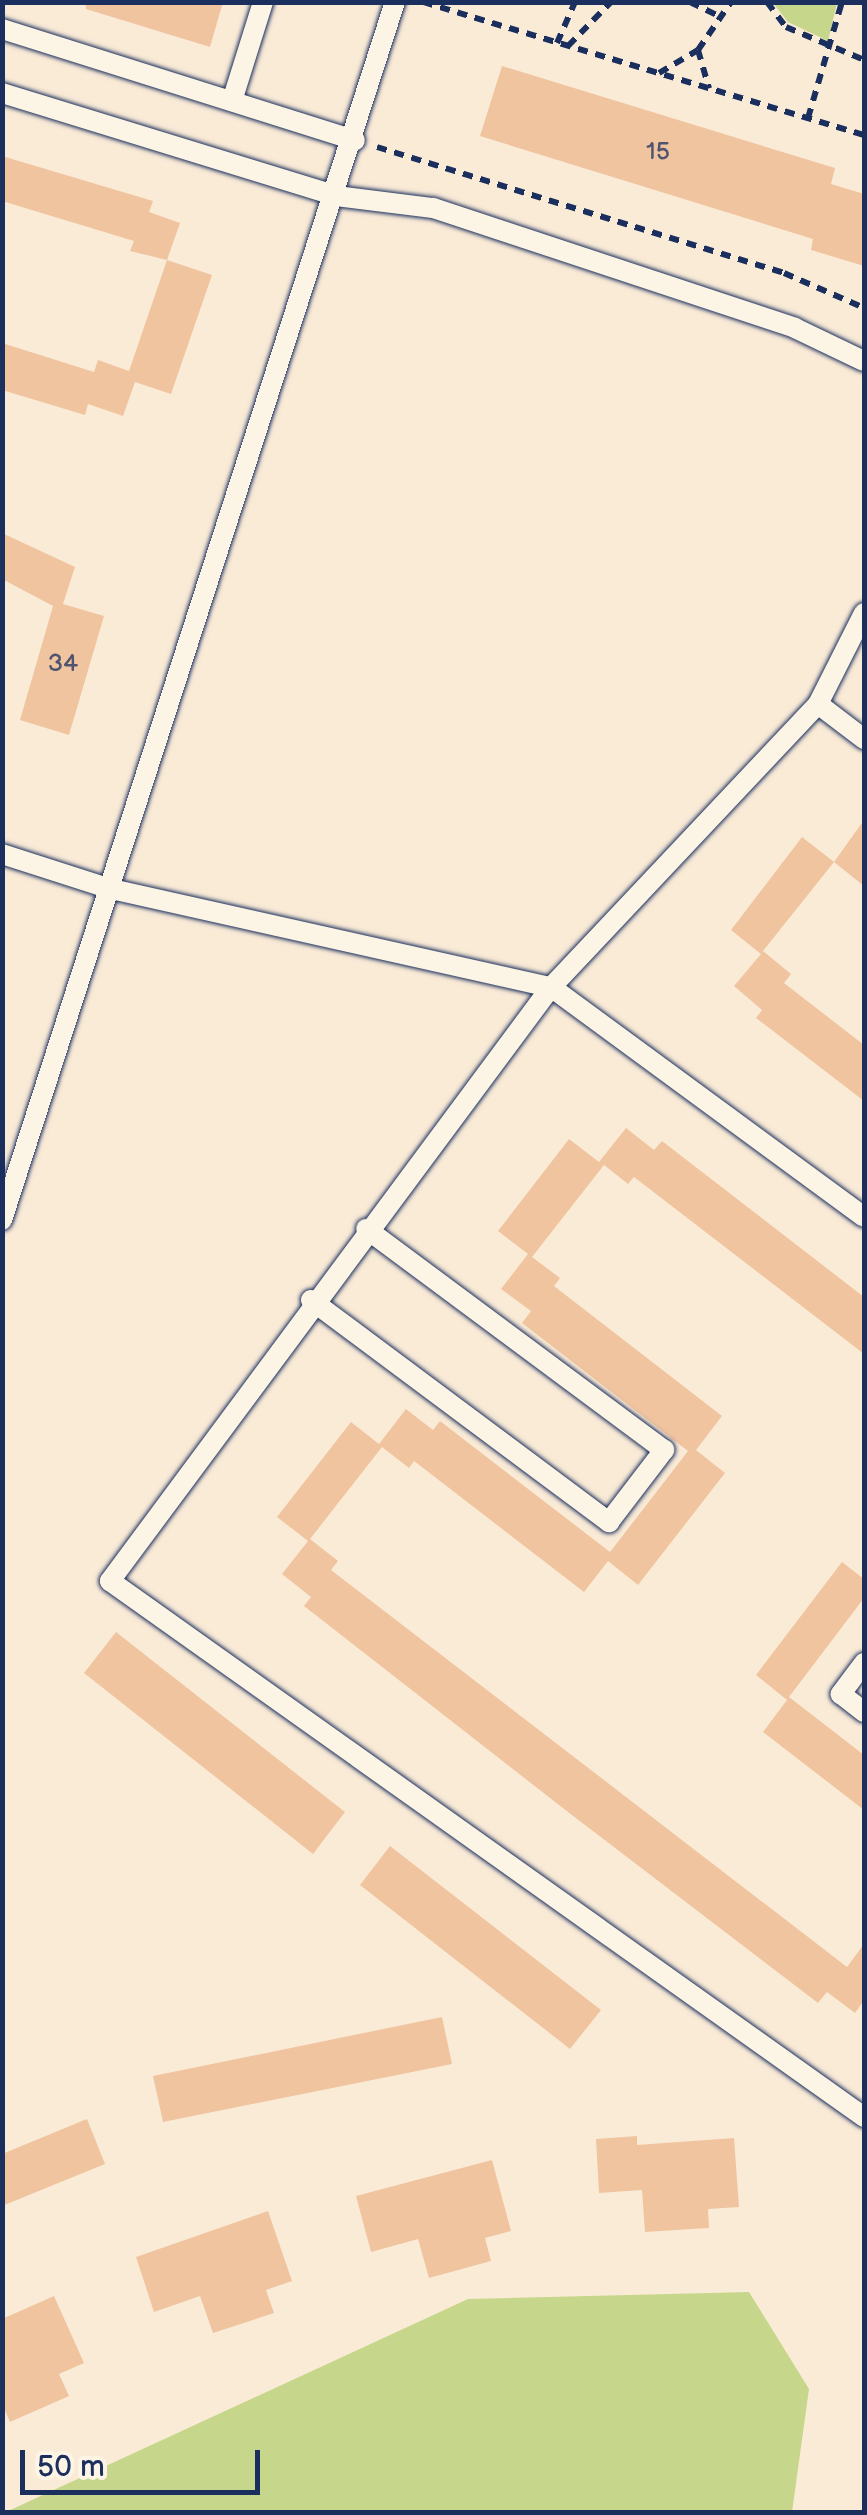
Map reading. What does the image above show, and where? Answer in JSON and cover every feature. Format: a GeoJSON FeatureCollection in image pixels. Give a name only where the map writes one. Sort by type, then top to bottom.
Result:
{"type":"FeatureCollection","features":[{"type":"Feature","properties":{"kind":"lane"},"geometry":{"type":"LineString","coordinates":[[232,102],[263,2]]}},
{"type":"Feature","properties":{"kind":"lane"},"geometry":{"type":"LineString","coordinates":[[2,1220],[355,140],[394,2]]}},
{"type":"Feature","properties":{"kind":"lane"},"geometry":{"type":"LineString","coordinates":[[2,29],[355,140]]}},
{"type":"Feature","properties":{"kind":"lane"},"geometry":{"type":"LineString","coordinates":[[2,93],[336,196],[433,208],[794,328],[864,361]]}},
{"type":"Feature","properties":{"kind":"lane"},"geometry":{"type":"LineString","coordinates":[[864,613],[818,704],[552,988],[312,1300],[110,1581],[864,2117]]}},
{"type":"Feature","properties":{"kind":"lane"},"geometry":{"type":"LineString","coordinates":[[818,704],[864,739]]}},
{"type":"Feature","properties":{"kind":"lane"},"geometry":{"type":"LineString","coordinates":[[2,854],[111,889],[552,988],[864,1218]]}},
{"type":"Feature","properties":{"kind":"lane"},"geometry":{"type":"LineString","coordinates":[[312,1300],[609,1522],[664,1450],[366,1229]]}},
{"type":"Feature","properties":{"kind":"lane"},"geometry":{"type":"LineString","coordinates":[[864,1662],[840,1694],[864,1712]]}},
{"type":"Feature","properties":{"kind":"path"},"geometry":{"type":"LineString","coordinates":[[422,2],[864,135]]}},
{"type":"Feature","properties":{"kind":"path"},"geometry":{"type":"LineString","coordinates":[[557,43],[575,2]]}},
{"type":"Feature","properties":{"kind":"path"},"geometry":{"type":"LineString","coordinates":[[568,46],[611,2]]}},
{"type":"Feature","properties":{"kind":"path"},"geometry":{"type":"LineString","coordinates":[[690,2],[721,17]]}},
{"type":"Feature","properties":{"kind":"path"},"geometry":{"type":"LineString","coordinates":[[659,74],[698,50],[730,2]]}},
{"type":"Feature","properties":{"kind":"path"},"geometry":{"type":"LineString","coordinates":[[767,2],[786,27],[864,60]]}},
{"type":"Feature","properties":{"kind":"path"},"geometry":{"type":"LineString","coordinates":[[808,118],[842,2]]}},
{"type":"Feature","properties":{"kind":"path"},"geometry":{"type":"LineString","coordinates":[[698,50],[709,88]]}},
{"type":"Feature","properties":{"kind":"path"},"geometry":{"type":"LineString","coordinates":[[355,140],[784,272],[864,308]]}},
{"type":"Feature","properties":{"kind":"green space"},"geometry":{"type":"Polygon","coordinates":[[[773,3],[837,3],[828,41],[788,22],[773,3]]]}},
{"type":"Feature","properties":{"kind":"green space"},"geometry":{"type":"Polygon","coordinates":[[[749,2292],[809,2389],[792,2512],[6,2512],[468,2299],[749,2292]]]}},
{"type":"Feature","properties":{"kind":"building"},"geometry":{"type":"Polygon","coordinates":[[[86,2],[223,2],[210,47],[86,9],[86,2]]]}},
{"type":"Feature","properties":{"kind":"building"},"geometry":{"type":"Polygon","coordinates":[[[502,66],[835,168],[831,184],[864,194],[864,266],[811,250],[813,239],[480,136],[502,66]]]}},
{"type":"Feature","properties":{"kind":"building"},"geometry":{"type":"Polygon","coordinates":[[[2,156],[153,201],[149,212],[180,223],[167,260],[130,251],[134,241],[2,201],[2,156]]]}},
{"type":"Feature","properties":{"kind":"building"},"geometry":{"type":"Polygon","coordinates":[[[167,260],[212,275],[171,394],[135,382],[123,416],[88,404],[85,415],[2,390],[2,343],[94,372],[98,360],[129,371],[167,260]]]}},
{"type":"Feature","properties":{"kind":"building"},"geometry":{"type":"Polygon","coordinates":[[[2,533],[75,567],[63,604],[104,616],[69,735],[20,720],[53,606],[2,579],[2,533]]]}},
{"type":"Feature","properties":{"kind":"building"},"geometry":{"type":"Polygon","coordinates":[[[864,820],[864,886],[834,862],[864,820]]]}},
{"type":"Feature","properties":{"kind":"building"},"geometry":{"type":"Polygon","coordinates":[[[802,837],[834,862],[763,951],[791,974],[784,983],[864,1045],[864,1101],[756,1018],[762,1010],[734,986],[761,954],[731,930],[802,837]]]}},
{"type":"Feature","properties":{"kind":"building"},"geometry":{"type":"Polygon","coordinates":[[[626,1128],[654,1150],[662,1141],[864,1297],[864,1354],[634,1177],[628,1184],[604,1165],[532,1257],[560,1278],[554,1286],[722,1416],[696,1450],[725,1473],[638,1585],[608,1561],[584,1592],[414,1461],[409,1468],[382,1447],[310,1539],[338,1561],[331,1570],[847,1967],[864,1944],[864,2000],[855,2013],[827,1992],[818,2003],[568,1812],[304,1606],[311,1597],[282,1574],[308,1541],[277,1517],[351,1422],[379,1444],[406,1409],[433,1430],[440,1421],[610,1552],[688,1451],[522,1323],[531,1311],[501,1289],[528,1254],[498,1231],[569,1139],[599,1162],[626,1128]]]}},
{"type":"Feature","properties":{"kind":"building"},"geometry":{"type":"Polygon","coordinates":[[[842,1562],[864,1579],[864,1598],[789,1697],[864,1755],[864,1810],[763,1732],[787,1700],[756,1675],[842,1562]]]}},
{"type":"Feature","properties":{"kind":"building"},"geometry":{"type":"Polygon","coordinates":[[[116,1632],[345,1812],[313,1854],[84,1673],[116,1632]]]}},
{"type":"Feature","properties":{"kind":"building"},"geometry":{"type":"Polygon","coordinates":[[[390,1846],[601,2010],[570,2049],[360,1885],[390,1846]]]}},
{"type":"Feature","properties":{"kind":"building"},"geometry":{"type":"Polygon","coordinates":[[[442,2017],[452,2064],[163,2122],[153,2076],[442,2017]]]}},
{"type":"Feature","properties":{"kind":"building"},"geometry":{"type":"Polygon","coordinates":[[[87,2119],[105,2164],[2,2206],[2,2154],[87,2119]]]}},
{"type":"Feature","properties":{"kind":"building"},"geometry":{"type":"Polygon","coordinates":[[[637,2136],[637,2145],[734,2138],[739,2207],[708,2209],[709,2228],[645,2232],[642,2190],[599,2193],[596,2139],[637,2136]]]}},
{"type":"Feature","properties":{"kind":"building"},"geometry":{"type":"Polygon","coordinates":[[[492,2160],[511,2231],[485,2238],[491,2261],[429,2278],[418,2239],[371,2252],[356,2196],[492,2160]]]}},
{"type":"Feature","properties":{"kind":"building"},"geometry":{"type":"Polygon","coordinates":[[[268,2211],[292,2281],[266,2290],[274,2313],[213,2333],[200,2296],[154,2312],[136,2257],[268,2211]]]}},
{"type":"Feature","properties":{"kind":"building"},"geometry":{"type":"Polygon","coordinates":[[[54,2296],[84,2363],[59,2374],[69,2396],[10,2422],[2,2404],[2,2319],[54,2296]]]}}]}
